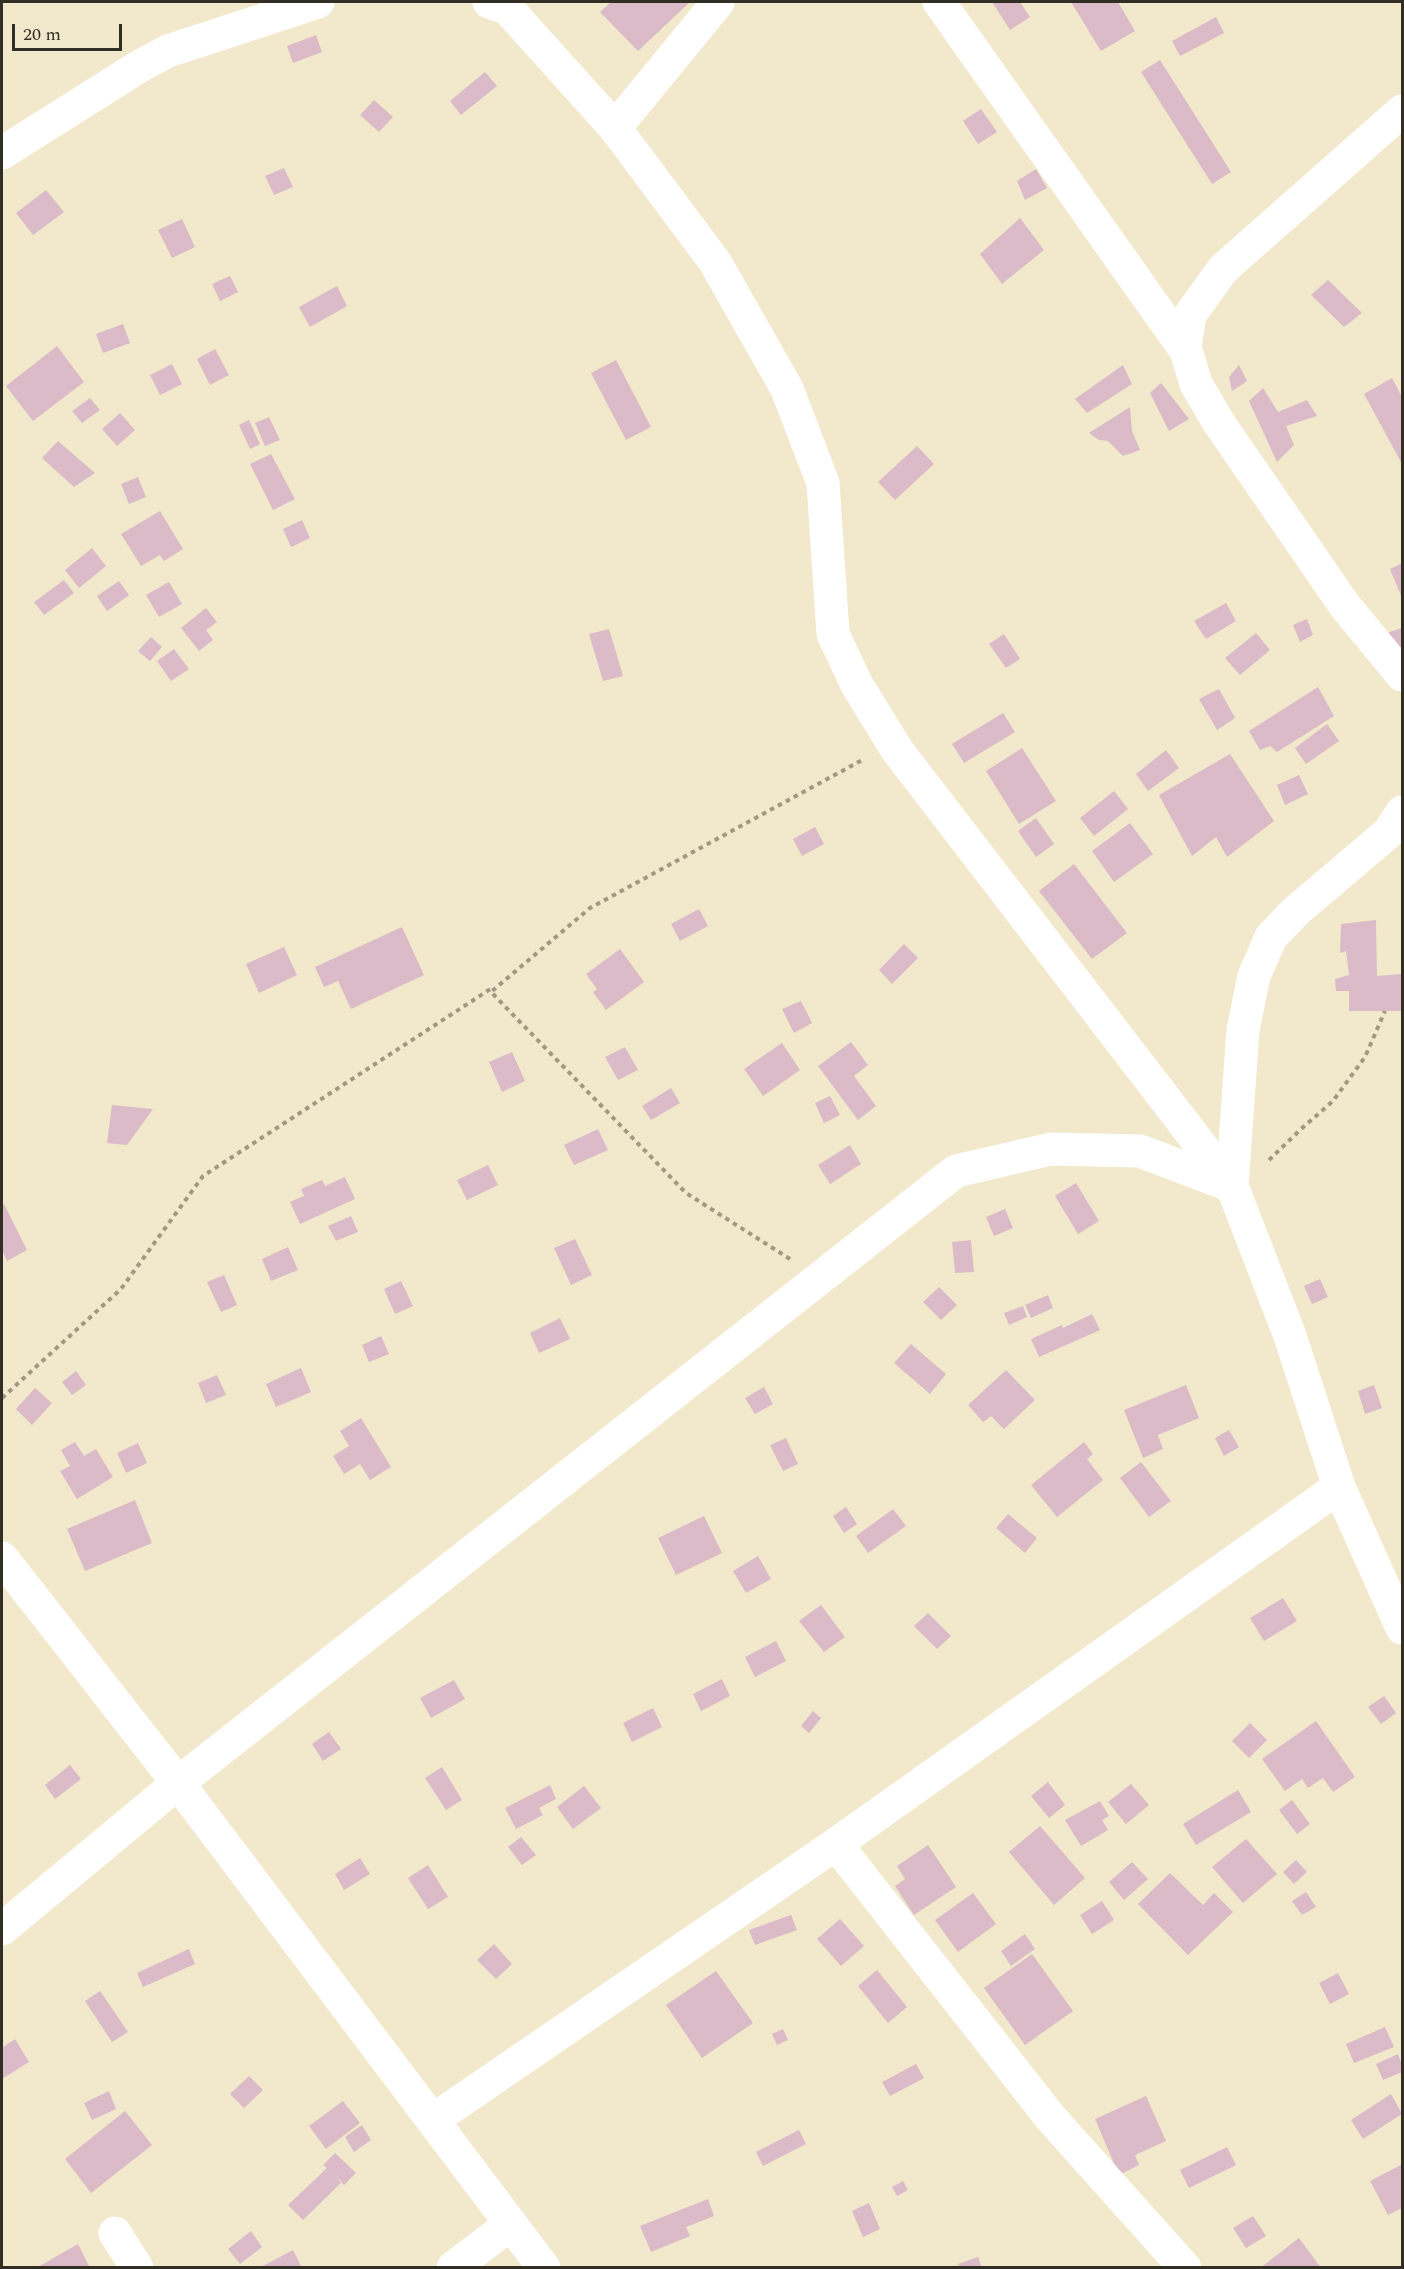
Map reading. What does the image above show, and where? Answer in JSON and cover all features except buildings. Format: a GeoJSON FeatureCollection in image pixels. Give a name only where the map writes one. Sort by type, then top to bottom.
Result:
{"type":"FeatureCollection","features":[{"type":"Feature","properties":{"kind":"street"},"geometry":{"type":"LineString","coordinates":[[2,153],[140,66],[168,51],[318,2]]}},
{"type":"Feature","properties":{"kind":"street"},"geometry":{"type":"LineString","coordinates":[[489,2],[507,8],[615,129],[715,262],[787,389],[823,483],[833,634],[857,685],[893,743],[1232,1186],[1290,1336],[1339,1487],[1402,1628]]}},
{"type":"Feature","properties":{"kind":"street"},"geometry":{"type":"LineString","coordinates":[[615,129],[718,2]]}},
{"type":"Feature","properties":{"kind":"street"},"geometry":{"type":"LineString","coordinates":[[939,2],[1186,351]]}},
{"type":"Feature","properties":{"kind":"street"},"geometry":{"type":"LineString","coordinates":[[1402,111],[1223,269],[1190,315],[1185,347],[1196,384],[1219,423],[1345,606],[1402,675]]}},
{"type":"Feature","properties":{"kind":"street"},"geometry":{"type":"LineString","coordinates":[[1232,1186],[1243,1030],[1254,976],[1271,937],[1295,912],[1389,832],[1402,812]]}},
{"type":"Feature","properties":{"kind":"street"},"geometry":{"type":"LineString","coordinates":[[2,1929],[178,1783],[956,1171],[1051,1149],[1140,1151],[1232,1186]]}},
{"type":"Feature","properties":{"kind":"street"},"geometry":{"type":"LineString","coordinates":[[433,2120],[836,1844],[1339,1487]]}},
{"type":"Feature","properties":{"kind":"street"},"geometry":{"type":"LineString","coordinates":[[2,1558],[178,1783],[544,2268]]}},
{"type":"Feature","properties":{"kind":"street"},"geometry":{"type":"LineString","coordinates":[[836,1844],[1050,2117],[1185,2268]]}},
{"type":"Feature","properties":{"kind":"street"},"geometry":{"type":"LineString","coordinates":[[453,2268],[511,2224]]}},
{"type":"Feature","properties":{"kind":"street"},"geometry":{"type":"LineString","coordinates":[[115,2234],[137,2268]]}},
{"type":"Feature","properties":{"kind":"path"},"geometry":{"type":"LineString","coordinates":[[820,1277],[686,1193],[491,992],[590,908],[893,743]]}},
{"type":"Feature","properties":{"kind":"path"},"geometry":{"type":"LineString","coordinates":[[2,1398],[121,1289],[203,1176],[505,980]]}},
{"type":"Feature","properties":{"kind":"path"},"geometry":{"type":"LineString","coordinates":[[1232,1186],[1263,1166],[1333,1101],[1365,1057],[1385,1011]]}}]}
